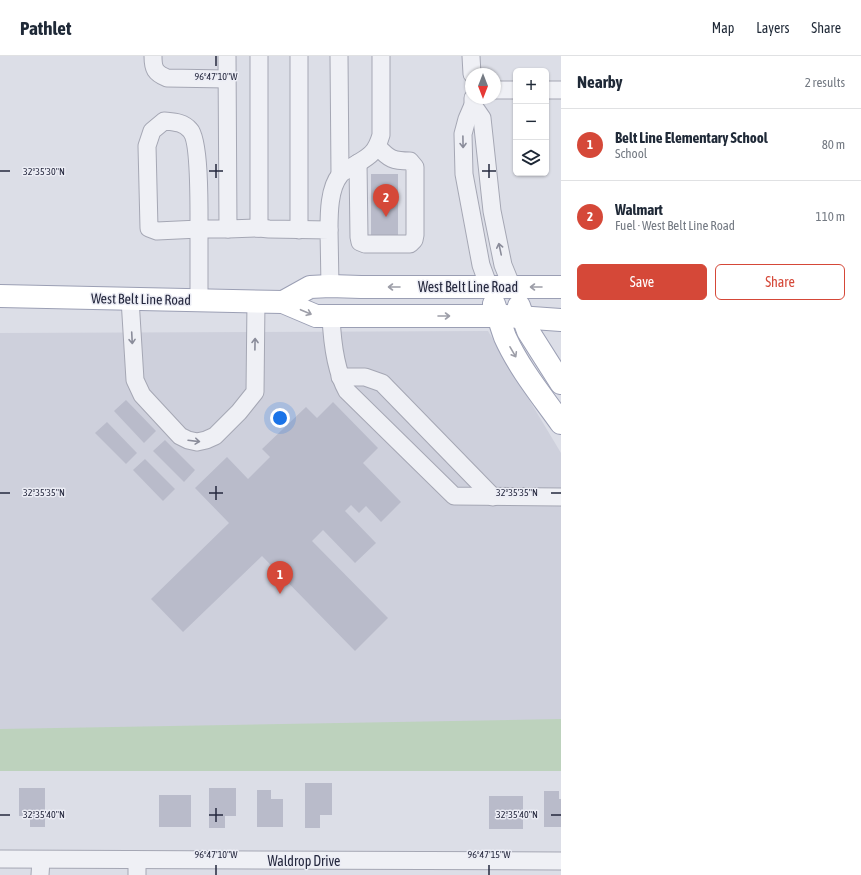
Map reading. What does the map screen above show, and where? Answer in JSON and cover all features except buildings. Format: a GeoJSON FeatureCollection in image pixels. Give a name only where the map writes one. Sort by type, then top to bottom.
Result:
{"type":"FeatureCollection","features":[{"type":"Feature","properties":{"kind":"main road"},"geometry":{"type":"LineString","coordinates":[[330,286],[331,316]]}},
{"type":"Feature","properties":{"kind":"main road"},"geometry":{"type":"LineString","coordinates":[[489,286],[505,336],[513,352],[534,386],[561,423]]}},
{"type":"Feature","properties":{"kind":"main road"},"geometry":{"type":"LineString","coordinates":[[512,286],[528,331],[561,383]]}},
{"type":"Feature","properties":{"kind":"main road","name":"West Belt Line Road"},"geometry":{"type":"LineString","coordinates":[[283,302],[310,287],[561,286]]}},
{"type":"Feature","properties":{"kind":"main road","name":"West Belt Line Road"},"geometry":{"type":"LineString","coordinates":[[0,296],[283,302],[316,316],[498,316],[561,320]]}},
{"type":"Feature","properties":{"kind":"street"},"geometry":{"type":"LineString","coordinates":[[153,56],[154,68],[160,75],[167,78],[227,79]]}},
{"type":"Feature","properties":{"kind":"street"},"geometry":{"type":"LineString","coordinates":[[227,56],[228,229]]}},
{"type":"Feature","properties":{"kind":"street"},"geometry":{"type":"LineString","coordinates":[[259,56],[259,228]]}},
{"type":"Feature","properties":{"kind":"street"},"geometry":{"type":"LineString","coordinates":[[299,56],[299,230]]}},
{"type":"Feature","properties":{"kind":"street"},"geometry":{"type":"LineString","coordinates":[[339,56],[340,174]]}},
{"type":"Feature","properties":{"kind":"street"},"geometry":{"type":"LineString","coordinates":[[330,286],[329,230],[331,200],[336,181],[340,174],[371,154],[378,147],[381,135],[381,56]]}},
{"type":"Feature","properties":{"kind":"street"},"geometry":{"type":"LineString","coordinates":[[471,56],[472,68]]}},
{"type":"Feature","properties":{"kind":"street"},"geometry":{"type":"LineString","coordinates":[[501,90],[513,90]]}},
{"type":"Feature","properties":{"kind":"street"},"geometry":{"type":"LineString","coordinates":[[549,90],[561,90]]}},
{"type":"Feature","properties":{"kind":"street"},"geometry":{"type":"LineString","coordinates":[[472,104],[463,134],[464,174],[481,264],[489,286]]}},
{"type":"Feature","properties":{"kind":"street"},"geometry":{"type":"LineString","coordinates":[[475,104],[482,118],[492,211],[504,265],[512,286]]}},
{"type":"Feature","properties":{"kind":"street"},"geometry":{"type":"LineString","coordinates":[[199,300],[199,229],[196,146],[191,130],[178,122],[164,121],[152,131],[154,215],[148,222],[149,228],[157,231],[199,229],[259,228],[329,230]]}},
{"type":"Feature","properties":{"kind":"street"},"geometry":{"type":"LineString","coordinates":[[358,163],[358,237],[360,242],[365,244],[410,244],[414,240],[415,235],[415,167],[410,161],[399,161],[388,158],[378,147]]}},
{"type":"Feature","properties":{"kind":"street"},"geometry":{"type":"LineString","coordinates":[[130,299],[135,380],[142,394],[180,436],[197,442],[215,436],[239,412],[254,392],[256,301]]}},
{"type":"Feature","properties":{"kind":"street"},"geometry":{"type":"LineString","coordinates":[[331,316],[332,337],[340,377],[347,391],[454,496],[561,497]]}},
{"type":"Feature","properties":{"kind":"street"},"geometry":{"type":"LineString","coordinates":[[340,377],[365,377],[382,383],[493,496]]}},
{"type":"Feature","properties":{"kind":"street","name":"Waldrop Drive"},"geometry":{"type":"LineString","coordinates":[[0,860],[41,867],[239,868],[532,868],[561,861]]}},
{"type":"Feature","properties":{"kind":"shaded area"},"geometry":{"type":"Polygon","coordinates":[[[488,331],[561,453],[561,747],[0,747],[0,333],[488,331]]]}},
{"type":"Feature","properties":{"kind":"green space"},"geometry":{"type":"Polygon","coordinates":[[[561,719],[561,771],[0,771],[0,729],[561,719]]]}},
{"type":"Feature","properties":{"kind":"place","name":"Walmart"},"geometry":{"type":"Point","coordinates":[386,217]}},
{"type":"Feature","properties":{"kind":"place","name":"Belt Line Elementary School"},"geometry":{"type":"Point","coordinates":[280,594]}}]}
